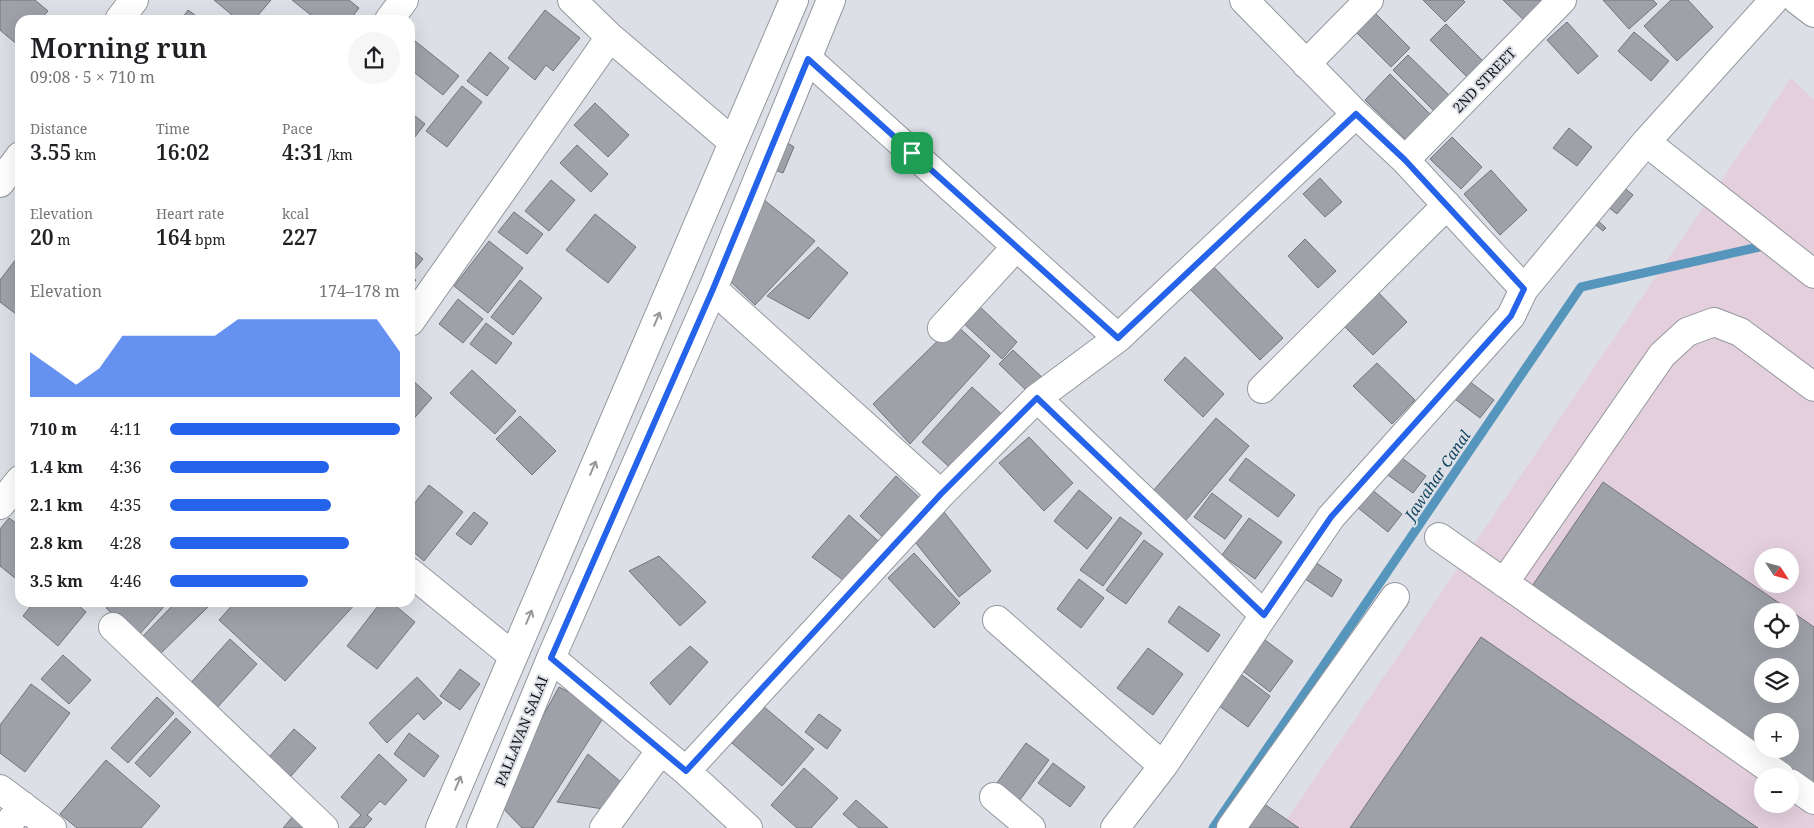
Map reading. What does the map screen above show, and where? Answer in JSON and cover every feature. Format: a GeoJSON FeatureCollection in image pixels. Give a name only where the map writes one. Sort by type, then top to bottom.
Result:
{"type":"FeatureCollection","features":[{"type":"Feature","properties":{"kind":"street"},"geometry":{"type":"LineString","coordinates":[[124,15],[134,0]]}},
{"type":"Feature","properties":{"kind":"street"},"geometry":{"type":"LineString","coordinates":[[393,15],[404,0]]}},
{"type":"Feature","properties":{"kind":"street"},"geometry":{"type":"LineString","coordinates":[[440,828],[794,0]]}},
{"type":"Feature","properties":{"kind":"street","name":"PALLAVAN SALAI"},"geometry":{"type":"LineString","coordinates":[[481,828],[551,658],[713,289],[831,0]]}},
{"type":"Feature","properties":{"kind":"street"},"geometry":{"type":"LineString","coordinates":[[1244,0],[1356,114],[1405,160],[1524,289]]}},
{"type":"Feature","properties":{"kind":"street"},"geometry":{"type":"LineString","coordinates":[[1306,64],[1370,0]]}},
{"type":"Feature","properties":{"kind":"street","name":"2ND STREET"},"geometry":{"type":"LineString","coordinates":[[1405,160],[1562,0]]}},
{"type":"Feature","properties":{"kind":"street"},"geometry":{"type":"LineString","coordinates":[[1115,828],[1163,766],[1331,517],[1511,316],[1524,289],[1646,142],[1774,0]]}},
{"type":"Feature","properties":{"kind":"street"},"geometry":{"type":"LineString","coordinates":[[1797,0],[1814,13]]}},
{"type":"Feature","properties":{"kind":"street"},"geometry":{"type":"LineString","coordinates":[[579,2],[610,37],[733,142]]}},
{"type":"Feature","properties":{"kind":"street"},"geometry":{"type":"LineString","coordinates":[[415,315],[610,37]]}},
{"type":"Feature","properties":{"kind":"street"},"geometry":{"type":"LineString","coordinates":[[808,59],[1118,338]]}},
{"type":"Feature","properties":{"kind":"street"},"geometry":{"type":"LineString","coordinates":[[686,771],[941,494],[1037,398],[1118,338],[1356,114]]}},
{"type":"Feature","properties":{"kind":"street"},"geometry":{"type":"LineString","coordinates":[[1646,142],[1814,274]]}},
{"type":"Feature","properties":{"kind":"street"},"geometry":{"type":"LineString","coordinates":[[0,183],[15,163]]}},
{"type":"Feature","properties":{"kind":"street"},"geometry":{"type":"LineString","coordinates":[[1262,389],[1447,205]]}},
{"type":"Feature","properties":{"kind":"street"},"geometry":{"type":"LineString","coordinates":[[942,328],[1016,247]]}},
{"type":"Feature","properties":{"kind":"street"},"geometry":{"type":"LineString","coordinates":[[713,289],[941,494]]}},
{"type":"Feature","properties":{"kind":"street"},"geometry":{"type":"LineString","coordinates":[[1504,583],[1662,355],[1687,332],[1714,322],[1740,332],[1814,387]]}},
{"type":"Feature","properties":{"kind":"street"},"geometry":{"type":"LineString","coordinates":[[1037,398],[1264,615]]}},
{"type":"Feature","properties":{"kind":"street"},"geometry":{"type":"LineString","coordinates":[[0,504],[15,486]]}},
{"type":"Feature","properties":{"kind":"street"},"geometry":{"type":"LineString","coordinates":[[1439,538],[1769,768]]}},
{"type":"Feature","properties":{"kind":"street"},"geometry":{"type":"LineString","coordinates":[[415,576],[513,656]]}},
{"type":"Feature","properties":{"kind":"street"},"geometry":{"type":"LineString","coordinates":[[1231,828],[1395,597]]}},
{"type":"Feature","properties":{"kind":"street"},"geometry":{"type":"LineString","coordinates":[[996,620],[1163,766]]}},
{"type":"Feature","properties":{"kind":"street"},"geometry":{"type":"LineString","coordinates":[[113,627],[324,828]]}},
{"type":"Feature","properties":{"kind":"street"},"geometry":{"type":"LineString","coordinates":[[551,658],[686,771],[748,828]]}},
{"type":"Feature","properties":{"kind":"street"},"geometry":{"type":"LineString","coordinates":[[604,828],[661,750]]}},
{"type":"Feature","properties":{"kind":"street"},"geometry":{"type":"LineString","coordinates":[[0,789],[52,828]]}},
{"type":"Feature","properties":{"kind":"street"},"geometry":{"type":"LineString","coordinates":[[1799,789],[1814,800]]}},
{"type":"Feature","properties":{"kind":"street"},"geometry":{"type":"LineString","coordinates":[[994,797],[1031,828]]}},
{"type":"Feature","properties":{"kind":"street"},"geometry":{"type":"LineString","coordinates":[[6,828],[22,806]]}},
{"type":"Feature","properties":{"kind":"shaded area"},"geometry":{"type":"Polygon","coordinates":[[[1791,78],[1814,100],[1814,828],[1281,828],[1791,78]]]}},
{"type":"Feature","properties":{"kind":"building"},"geometry":{"type":"Polygon","coordinates":[[[0,0],[35,0],[48,11],[44,15],[15,15],[15,43],[0,30],[0,0]]]}},
{"type":"Feature","properties":{"kind":"building"},"geometry":{"type":"Polygon","coordinates":[[[214,0],[271,0],[258,15],[232,15],[214,0]]]}},
{"type":"Feature","properties":{"kind":"building"},"geometry":{"type":"Polygon","coordinates":[[[292,0],[349,0],[359,8],[354,15],[311,15],[292,0]]]}},
{"type":"Feature","properties":{"kind":"building"},"geometry":{"type":"Polygon","coordinates":[[[1423,0],[1463,0],[1465,2],[1445,22],[1423,0]]]}},
{"type":"Feature","properties":{"kind":"building"},"geometry":{"type":"Polygon","coordinates":[[[1503,0],[1554,0],[1530,26],[1503,0]]]}},
{"type":"Feature","properties":{"kind":"building"},"geometry":{"type":"Polygon","coordinates":[[[1603,0],[1653,0],[1657,4],[1629,29],[1603,0]]]}},
{"type":"Feature","properties":{"kind":"building"},"geometry":{"type":"Polygon","coordinates":[[[1671,0],[1688,0],[1713,27],[1677,61],[1644,26],[1671,0]]]}},
{"type":"Feature","properties":{"kind":"building"},"geometry":{"type":"Polygon","coordinates":[[[188,10],[195,15],[184,15],[188,10]]]}},
{"type":"Feature","properties":{"kind":"building"},"geometry":{"type":"Polygon","coordinates":[[[545,10],[580,38],[553,71],[546,65],[535,80],[508,58],[545,10]]]}},
{"type":"Feature","properties":{"kind":"building"},"geometry":{"type":"Polygon","coordinates":[[[1373,11],[1410,48],[1391,67],[1354,30],[1373,11]]]}},
{"type":"Feature","properties":{"kind":"building"},"geometry":{"type":"Polygon","coordinates":[[[1567,22],[1598,56],[1578,74],[1547,40],[1567,22]]]}},
{"type":"Feature","properties":{"kind":"building"},"geometry":{"type":"Polygon","coordinates":[[[1446,24],[1484,62],[1468,78],[1430,40],[1446,24]]]}},
{"type":"Feature","properties":{"kind":"building"},"geometry":{"type":"Polygon","coordinates":[[[1634,32],[1669,61],[1651,81],[1618,51],[1634,32]]]}},
{"type":"Feature","properties":{"kind":"building"},"geometry":{"type":"Polygon","coordinates":[[[415,41],[459,76],[443,95],[415,73],[415,41]]]}},
{"type":"Feature","properties":{"kind":"building"},"geometry":{"type":"Polygon","coordinates":[[[490,52],[509,68],[487,96],[467,81],[490,52]]]}},
{"type":"Feature","properties":{"kind":"building"},"geometry":{"type":"Polygon","coordinates":[[[1408,55],[1452,98],[1437,114],[1393,70],[1408,55]]]}},
{"type":"Feature","properties":{"kind":"building"},"geometry":{"type":"Polygon","coordinates":[[[1390,74],[1432,116],[1407,141],[1365,100],[1390,74]]]}},
{"type":"Feature","properties":{"kind":"building"},"geometry":{"type":"Polygon","coordinates":[[[462,86],[482,102],[447,147],[426,131],[462,86]]]}},
{"type":"Feature","properties":{"kind":"building"},"geometry":{"type":"Polygon","coordinates":[[[595,103],[629,135],[608,157],[574,125],[595,103]]]}},
{"type":"Feature","properties":{"kind":"building"},"geometry":{"type":"Polygon","coordinates":[[[415,116],[425,124],[415,137],[415,116]]]}},
{"type":"Feature","properties":{"kind":"building"},"geometry":{"type":"Polygon","coordinates":[[[1569,128],[1592,147],[1577,166],[1553,148],[1569,128]]]}},
{"type":"Feature","properties":{"kind":"building"},"geometry":{"type":"Polygon","coordinates":[[[1452,137],[1482,167],[1461,189],[1430,159],[1452,137]]]}},
{"type":"Feature","properties":{"kind":"building"},"geometry":{"type":"Polygon","coordinates":[[[783,140],[794,147],[783,173],[775,170],[783,140]]]}},
{"type":"Feature","properties":{"kind":"building"},"geometry":{"type":"Polygon","coordinates":[[[577,145],[608,174],[591,192],[560,163],[577,145]]]}},
{"type":"Feature","properties":{"kind":"building"},"geometry":{"type":"Polygon","coordinates":[[[1491,170],[1527,210],[1500,235],[1464,194],[1491,170]]]}},
{"type":"Feature","properties":{"kind":"building"},"geometry":{"type":"Polygon","coordinates":[[[1320,178],[1342,202],[1325,217],[1303,194],[1320,178]]]}},
{"type":"Feature","properties":{"kind":"building"},"geometry":{"type":"Polygon","coordinates":[[[551,180],[575,200],[549,231],[525,211],[551,180]]]}},
{"type":"Feature","properties":{"kind":"building"},"geometry":{"type":"Polygon","coordinates":[[[1620,184],[1633,195],[1617,214],[1607,206],[1596,219],[1606,228],[1603,231],[1590,220],[1620,184]]]}},
{"type":"Feature","properties":{"kind":"building"},"geometry":{"type":"Polygon","coordinates":[[[763,199],[815,241],[755,305],[729,280],[763,199]]]}},
{"type":"Feature","properties":{"kind":"building"},"geometry":{"type":"Polygon","coordinates":[[[514,212],[543,234],[527,254],[498,232],[514,212]]]}},
{"type":"Feature","properties":{"kind":"building"},"geometry":{"type":"Polygon","coordinates":[[[595,214],[636,247],[608,283],[566,250],[595,214]]]}},
{"type":"Feature","properties":{"kind":"building"},"geometry":{"type":"Polygon","coordinates":[[[1305,239],[1336,271],[1318,288],[1288,256],[1305,239]]]}},
{"type":"Feature","properties":{"kind":"building"},"geometry":{"type":"Polygon","coordinates":[[[489,241],[523,268],[488,313],[454,286],[489,241]]]}},
{"type":"Feature","properties":{"kind":"building"},"geometry":{"type":"Polygon","coordinates":[[[818,247],[848,273],[809,319],[767,296],[818,247]]]}},
{"type":"Feature","properties":{"kind":"building"},"geometry":{"type":"Polygon","coordinates":[[[415,252],[423,259],[415,269],[415,252]]]}},
{"type":"Feature","properties":{"kind":"building"},"geometry":{"type":"Polygon","coordinates":[[[1205,258],[1283,338],[1260,360],[1182,281],[1205,258]]]}},
{"type":"Feature","properties":{"kind":"building"},"geometry":{"type":"Polygon","coordinates":[[[15,260],[15,313],[0,302],[0,280],[15,260]]]}},
{"type":"Feature","properties":{"kind":"building"},"geometry":{"type":"Polygon","coordinates":[[[520,280],[542,298],[513,335],[491,317],[520,280]]]}},
{"type":"Feature","properties":{"kind":"building"},"geometry":{"type":"Polygon","coordinates":[[[1373,287],[1407,322],[1373,355],[1339,321],[1373,287]]]}},
{"type":"Feature","properties":{"kind":"building"},"geometry":{"type":"Polygon","coordinates":[[[458,299],[483,319],[463,343],[439,324],[458,299]]]}},
{"type":"Feature","properties":{"kind":"building"},"geometry":{"type":"Polygon","coordinates":[[[976,303],[1017,342],[1002,359],[960,320],[976,303]]]}},
{"type":"Feature","properties":{"kind":"building"},"geometry":{"type":"Polygon","coordinates":[[[486,323],[512,343],[496,364],[470,344],[486,323]]]}},
{"type":"Feature","properties":{"kind":"building"},"geometry":{"type":"Polygon","coordinates":[[[955,324],[990,356],[910,444],[873,404],[955,324]]]}},
{"type":"Feature","properties":{"kind":"building"},"geometry":{"type":"Polygon","coordinates":[[[1013,350],[1045,380],[1031,395],[999,364],[1013,350]]]}},
{"type":"Feature","properties":{"kind":"building"},"geometry":{"type":"Polygon","coordinates":[[[1185,357],[1224,394],[1203,417],[1164,380],[1185,357]]]}},
{"type":"Feature","properties":{"kind":"building"},"geometry":{"type":"Polygon","coordinates":[[[1377,363],[1415,400],[1392,424],[1353,386],[1377,363]]]}},
{"type":"Feature","properties":{"kind":"building"},"geometry":{"type":"Polygon","coordinates":[[[472,370],[516,411],[495,434],[450,393],[472,370]]]}},
{"type":"Feature","properties":{"kind":"building"},"geometry":{"type":"Polygon","coordinates":[[[1465,378],[1494,400],[1480,418],[1451,396],[1465,378]]]}},
{"type":"Feature","properties":{"kind":"building"},"geometry":{"type":"Polygon","coordinates":[[[415,383],[432,398],[415,417],[415,383]]]}},
{"type":"Feature","properties":{"kind":"building"},"geometry":{"type":"Polygon","coordinates":[[[972,387],[1007,419],[957,474],[922,442],[972,387]]]}},
{"type":"Feature","properties":{"kind":"building"},"geometry":{"type":"Polygon","coordinates":[[[520,416],[556,451],[532,475],[496,439],[520,416]]]}},
{"type":"Feature","properties":{"kind":"building"},"geometry":{"type":"Polygon","coordinates":[[[1216,418],[1249,446],[1180,527],[1147,498],[1216,418]]]}},
{"type":"Feature","properties":{"kind":"building"},"geometry":{"type":"Polygon","coordinates":[[[1029,437],[1073,483],[1044,511],[999,463],[1029,437]]]}},
{"type":"Feature","properties":{"kind":"building"},"geometry":{"type":"Polygon","coordinates":[[[1398,455],[1426,476],[1413,493],[1385,473],[1398,455]]]}},
{"type":"Feature","properties":{"kind":"building"},"geometry":{"type":"Polygon","coordinates":[[[1246,458],[1295,495],[1278,517],[1229,480],[1246,458]]]}},
{"type":"Feature","properties":{"kind":"building"},"geometry":{"type":"Polygon","coordinates":[[[896,476],[923,501],[887,541],[860,516],[896,476]]]}},
{"type":"Feature","properties":{"kind":"building"},"geometry":{"type":"Polygon","coordinates":[[[1603,482],[1754,586],[1754,593],[1765,593],[1779,603],[1754,603],[1754,648],[1799,648],[1799,617],[1814,627],[1814,788],[1799,778],[1799,768],[1785,768],[1770,758],[1799,758],[1799,713],[1754,713],[1754,747],[1528,592],[1603,482]]]}},
{"type":"Feature","properties":{"kind":"building"},"geometry":{"type":"Polygon","coordinates":[[[429,485],[463,512],[424,561],[415,553],[415,503],[429,485]]]}},
{"type":"Feature","properties":{"kind":"building"},"geometry":{"type":"Polygon","coordinates":[[[1366,485],[1402,514],[1388,532],[1352,503],[1366,485]]]}},
{"type":"Feature","properties":{"kind":"building"},"geometry":{"type":"Polygon","coordinates":[[[1079,490],[1112,518],[1087,549],[1054,521],[1079,490]]]}},
{"type":"Feature","properties":{"kind":"building"},"geometry":{"type":"Polygon","coordinates":[[[1212,493],[1242,516],[1225,539],[1194,517],[1212,493]]]}},
{"type":"Feature","properties":{"kind":"building"},"geometry":{"type":"Polygon","coordinates":[[[474,512],[488,523],[471,545],[456,534],[474,512]]]}},
{"type":"Feature","properties":{"kind":"building"},"geometry":{"type":"Polygon","coordinates":[[[944,512],[991,571],[959,597],[912,538],[944,512]]]}},
{"type":"Feature","properties":{"kind":"building"},"geometry":{"type":"Polygon","coordinates":[[[849,515],[885,547],[851,586],[812,557],[849,515]]]}},
{"type":"Feature","properties":{"kind":"building"},"geometry":{"type":"Polygon","coordinates":[[[1120,517],[1142,533],[1103,586],[1080,570],[1120,517]]]}},
{"type":"Feature","properties":{"kind":"building"},"geometry":{"type":"Polygon","coordinates":[[[9,518],[15,522],[15,578],[0,566],[0,529],[9,518]]]}},
{"type":"Feature","properties":{"kind":"building"},"geometry":{"type":"Polygon","coordinates":[[[1249,518],[1282,542],[1255,579],[1222,555],[1249,518]]]}},
{"type":"Feature","properties":{"kind":"building"},"geometry":{"type":"Polygon","coordinates":[[[1144,540],[1163,554],[1126,604],[1106,590],[1144,540]]]}},
{"type":"Feature","properties":{"kind":"building"},"geometry":{"type":"Polygon","coordinates":[[[914,553],[960,603],[934,628],[888,578],[914,553]]]}},
{"type":"Feature","properties":{"kind":"building"},"geometry":{"type":"Polygon","coordinates":[[[659,556],[706,602],[680,626],[629,571],[659,556]]]}},
{"type":"Feature","properties":{"kind":"building"},"geometry":{"type":"Polygon","coordinates":[[[1309,558],[1342,580],[1332,597],[1298,574],[1309,558]]]}},
{"type":"Feature","properties":{"kind":"building"},"geometry":{"type":"Polygon","coordinates":[[[1079,579],[1104,598],[1081,628],[1057,609],[1079,579]]]}},
{"type":"Feature","properties":{"kind":"building"},"geometry":{"type":"Polygon","coordinates":[[[1179,606],[1220,635],[1208,652],[1168,622],[1179,606]]]}},
{"type":"Feature","properties":{"kind":"building"},"geometry":{"type":"Polygon","coordinates":[[[30,607],[80,607],[86,612],[58,646],[23,616],[30,607]]]}},
{"type":"Feature","properties":{"kind":"building"},"geometry":{"type":"Polygon","coordinates":[[[107,607],[164,607],[138,636],[107,607]]]}},
{"type":"Feature","properties":{"kind":"building"},"geometry":{"type":"Polygon","coordinates":[[[171,607],[208,607],[156,658],[139,640],[171,607]]]}},
{"type":"Feature","properties":{"kind":"building"},"geometry":{"type":"Polygon","coordinates":[[[231,607],[352,607],[285,681],[219,620],[231,607]]]}},
{"type":"Feature","properties":{"kind":"building"},"geometry":{"type":"Polygon","coordinates":[[[377,607],[397,607],[415,622],[377,669],[347,646],[377,607]]]}},
{"type":"Feature","properties":{"kind":"building"},"geometry":{"type":"Polygon","coordinates":[[[1261,637],[1293,661],[1270,692],[1239,668],[1261,637]]]}},
{"type":"Feature","properties":{"kind":"building"},"geometry":{"type":"Polygon","coordinates":[[[1481,637],[1758,828],[1350,828],[1481,637]]]}},
{"type":"Feature","properties":{"kind":"building"},"geometry":{"type":"Polygon","coordinates":[[[230,639],[257,664],[215,710],[188,686],[230,639]]]}},
{"type":"Feature","properties":{"kind":"building"},"geometry":{"type":"Polygon","coordinates":[[[690,646],[708,662],[670,705],[650,683],[690,646]]]}},
{"type":"Feature","properties":{"kind":"building"},"geometry":{"type":"Polygon","coordinates":[[[1148,648],[1183,674],[1153,715],[1117,688],[1148,648]]]}},
{"type":"Feature","properties":{"kind":"building"},"geometry":{"type":"Polygon","coordinates":[[[63,655],[91,680],[69,704],[41,679],[63,655]]]}},
{"type":"Feature","properties":{"kind":"building"},"geometry":{"type":"Polygon","coordinates":[[[460,669],[480,684],[460,710],[440,696],[460,669]]]}},
{"type":"Feature","properties":{"kind":"building"},"geometry":{"type":"Polygon","coordinates":[[[1238,672],[1270,696],[1248,727],[1215,703],[1238,672]]]}},
{"type":"Feature","properties":{"kind":"building"},"geometry":{"type":"Polygon","coordinates":[[[417,677],[442,703],[424,720],[418,713],[387,743],[369,723],[417,677]]]}},
{"type":"Feature","properties":{"kind":"building"},"geometry":{"type":"Polygon","coordinates":[[[31,684],[70,713],[25,772],[0,753],[0,725],[31,684]]]}},
{"type":"Feature","properties":{"kind":"building"},"geometry":{"type":"Polygon","coordinates":[[[559,687],[607,712],[533,828],[522,828],[496,801],[559,687]]]}},
{"type":"Feature","properties":{"kind":"building"},"geometry":{"type":"Polygon","coordinates":[[[157,697],[174,713],[128,763],[111,748],[157,697]]]}},
{"type":"Feature","properties":{"kind":"building"},"geometry":{"type":"Polygon","coordinates":[[[763,706],[814,749],[782,786],[732,743],[763,706]]]}},
{"type":"Feature","properties":{"kind":"building"},"geometry":{"type":"Polygon","coordinates":[[[819,714],[841,730],[827,749],[805,732],[819,714]]]}},
{"type":"Feature","properties":{"kind":"building"},"geometry":{"type":"Polygon","coordinates":[[[176,718],[191,732],[150,777],[135,763],[176,718]]]}},
{"type":"Feature","properties":{"kind":"building"},"geometry":{"type":"Polygon","coordinates":[[[294,729],[316,748],[291,776],[269,757],[294,729]]]}},
{"type":"Feature","properties":{"kind":"building"},"geometry":{"type":"Polygon","coordinates":[[[409,733],[439,756],[424,777],[394,754],[409,733]]]}},
{"type":"Feature","properties":{"kind":"building"},"geometry":{"type":"Polygon","coordinates":[[[1026,743],[1049,760],[1017,804],[994,787],[1026,743]]]}},
{"type":"Feature","properties":{"kind":"building"},"geometry":{"type":"Polygon","coordinates":[[[379,754],[407,780],[385,805],[380,801],[367,815],[372,819],[364,828],[349,828],[361,815],[341,797],[379,754]]]}},
{"type":"Feature","properties":{"kind":"building"},"geometry":{"type":"Polygon","coordinates":[[[588,754],[628,788],[610,810],[557,802],[588,754]]]}},
{"type":"Feature","properties":{"kind":"building"},"geometry":{"type":"Polygon","coordinates":[[[106,760],[160,806],[141,828],[77,828],[60,814],[106,760]]]}},
{"type":"Feature","properties":{"kind":"building"},"geometry":{"type":"Polygon","coordinates":[[[1053,763],[1085,787],[1070,807],[1038,783],[1053,763]]]}},
{"type":"Feature","properties":{"kind":"building"},"geometry":{"type":"Polygon","coordinates":[[[804,768],[838,798],[811,828],[797,828],[771,805],[804,768]]]}},
{"type":"Feature","properties":{"kind":"building"},"geometry":{"type":"Polygon","coordinates":[[[1257,799],[1299,828],[1237,828],[1257,799]]]}},
{"type":"Feature","properties":{"kind":"building"},"geometry":{"type":"Polygon","coordinates":[[[856,800],[888,828],[859,828],[843,814],[856,800]]]}},
{"type":"Feature","properties":{"kind":"building"},"geometry":{"type":"Polygon","coordinates":[[[294,815],[309,828],[283,828],[294,815]]]}},
{"type":"Feature","properties":{"kind":"waterway","name":"Jawahar Canal"},"geometry":{"type":"LineString","coordinates":[[1213,828],[1581,287],[1759,247]]}},
{"type":"Feature","properties":{"kind":"route"},"geometry":{"type":"LineString","coordinates":[[808,59],[912,153],[1118,338],[1356,114],[1405,160],[1524,289],[1511,316],[1331,517],[1264,615],[1037,398],[941,494],[686,771],[551,658],[713,289],[808,59]]}}]}
